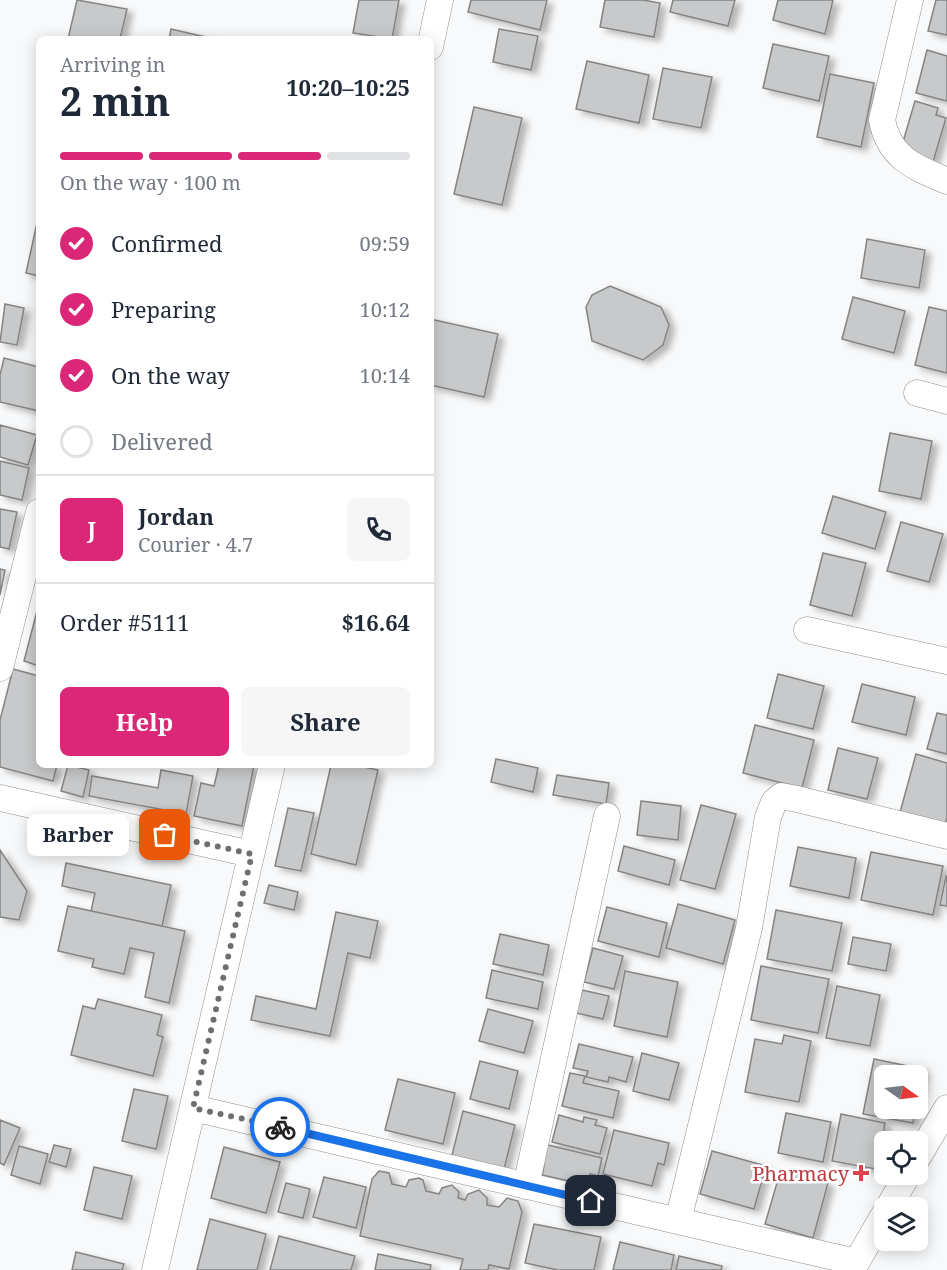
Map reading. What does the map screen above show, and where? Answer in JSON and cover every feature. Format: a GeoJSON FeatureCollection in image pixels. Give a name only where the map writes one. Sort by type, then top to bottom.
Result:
{"type":"FeatureCollection","features":[{"type":"Feature","properties":{"kind":"street"},"geometry":{"type":"LineString","coordinates":[[432,36],[440,0]]}},
{"type":"Feature","properties":{"kind":"street"},"geometry":{"type":"LineString","coordinates":[[910,0],[882,120],[885,137],[900,157],[947,181]]}},
{"type":"Feature","properties":{"kind":"street"},"geometry":{"type":"LineString","coordinates":[[917,393],[947,401]]}},
{"type":"Feature","properties":{"kind":"street"},"geometry":{"type":"LineString","coordinates":[[0,668],[36,524]]}},
{"type":"Feature","properties":{"kind":"street"},"geometry":{"type":"LineString","coordinates":[[807,630],[947,661]]}},
{"type":"Feature","properties":{"kind":"street"},"geometry":{"type":"LineString","coordinates":[[155,1270],[271,768]]}},
{"type":"Feature","properties":{"kind":"street"},"geometry":{"type":"LineString","coordinates":[[678,1221],[749,928],[768,817],[774,802],[781,796],[797,799],[947,836]]}},
{"type":"Feature","properties":{"kind":"street"},"geometry":{"type":"LineString","coordinates":[[0,798],[252,854]]}},
{"type":"Feature","properties":{"kind":"street"},"geometry":{"type":"LineString","coordinates":[[526,1186],[607,816]]}},
{"type":"Feature","properties":{"kind":"street"},"geometry":{"type":"LineString","coordinates":[[193,1108],[678,1221],[854,1266],[874,1232]]}},
{"type":"Feature","properties":{"kind":"street"},"geometry":{"type":"LineString","coordinates":[[928,1140],[947,1108]]}},
{"type":"Feature","properties":{"kind":"building"},"geometry":{"type":"Polygon","coordinates":[[[77,0],[127,9],[121,36],[69,36],[77,0]]]}},
{"type":"Feature","properties":{"kind":"building"},"geometry":{"type":"Polygon","coordinates":[[[359,0],[399,0],[393,36],[353,33],[359,0]]]}},
{"type":"Feature","properties":{"kind":"building"},"geometry":{"type":"Polygon","coordinates":[[[471,0],[547,0],[540,30],[468,12],[471,0]]]}},
{"type":"Feature","properties":{"kind":"building"},"geometry":{"type":"Polygon","coordinates":[[[605,0],[643,0],[660,3],[654,37],[600,27],[605,0]]]}},
{"type":"Feature","properties":{"kind":"building"},"geometry":{"type":"Polygon","coordinates":[[[673,0],[735,0],[728,26],[670,12],[673,0]]]}},
{"type":"Feature","properties":{"kind":"building"},"geometry":{"type":"Polygon","coordinates":[[[778,0],[833,0],[825,34],[773,20],[778,0]]]}},
{"type":"Feature","properties":{"kind":"building"},"geometry":{"type":"Polygon","coordinates":[[[936,0],[947,0],[947,35],[928,31],[936,0]]]}},
{"type":"Feature","properties":{"kind":"building"},"geometry":{"type":"Polygon","coordinates":[[[171,29],[201,36],[170,36],[171,29]]]}},
{"type":"Feature","properties":{"kind":"building"},"geometry":{"type":"Polygon","coordinates":[[[499,29],[538,36],[531,70],[493,62],[499,29]]]}},
{"type":"Feature","properties":{"kind":"building"},"geometry":{"type":"Polygon","coordinates":[[[773,44],[829,56],[819,101],[763,88],[773,44]]]}},
{"type":"Feature","properties":{"kind":"building"},"geometry":{"type":"Polygon","coordinates":[[[927,50],[947,56],[947,101],[916,93],[927,50]]]}},
{"type":"Feature","properties":{"kind":"building"},"geometry":{"type":"Polygon","coordinates":[[[587,61],[649,75],[639,123],[576,109],[587,61]]]}},
{"type":"Feature","properties":{"kind":"building"},"geometry":{"type":"Polygon","coordinates":[[[663,68],[712,77],[701,128],[653,119],[663,68]]]}},
{"type":"Feature","properties":{"kind":"building"},"geometry":{"type":"Polygon","coordinates":[[[830,74],[874,83],[861,147],[817,137],[830,74]]]}},
{"type":"Feature","properties":{"kind":"building"},"geometry":{"type":"Polygon","coordinates":[[[915,101],[938,108],[936,115],[946,118],[933,162],[900,152],[915,101]]]}},
{"type":"Feature","properties":{"kind":"building"},"geometry":{"type":"Polygon","coordinates":[[[474,107],[522,118],[502,205],[454,194],[474,107]]]}},
{"type":"Feature","properties":{"kind":"building"},"geometry":{"type":"Polygon","coordinates":[[[36,228],[36,275],[26,273],[36,228]]]}},
{"type":"Feature","properties":{"kind":"building"},"geometry":{"type":"Polygon","coordinates":[[[867,239],[925,250],[919,288],[861,278],[867,239]]]}},
{"type":"Feature","properties":{"kind":"building"},"geometry":{"type":"Polygon","coordinates":[[[610,286],[661,307],[669,325],[663,345],[643,360],[592,341],[586,307],[592,295],[610,286]]]}},
{"type":"Feature","properties":{"kind":"building"},"geometry":{"type":"Polygon","coordinates":[[[853,297],[905,311],[894,353],[842,339],[853,297]]]}},
{"type":"Feature","properties":{"kind":"building"},"geometry":{"type":"Polygon","coordinates":[[[5,304],[24,308],[17,345],[0,342],[5,304]]]}},
{"type":"Feature","properties":{"kind":"building"},"geometry":{"type":"Polygon","coordinates":[[[929,307],[947,311],[947,373],[915,365],[929,307]]]}},
{"type":"Feature","properties":{"kind":"building"},"geometry":{"type":"Polygon","coordinates":[[[434,320],[498,334],[484,397],[434,386],[434,320]]]}},
{"type":"Feature","properties":{"kind":"building"},"geometry":{"type":"Polygon","coordinates":[[[4,358],[36,366],[36,410],[0,402],[0,375],[4,358]]]}},
{"type":"Feature","properties":{"kind":"building"},"geometry":{"type":"Polygon","coordinates":[[[0,425],[36,435],[28,465],[0,457],[0,425]]]}},
{"type":"Feature","properties":{"kind":"building"},"geometry":{"type":"Polygon","coordinates":[[[890,433],[932,441],[921,499],[879,491],[890,433]]]}},
{"type":"Feature","properties":{"kind":"building"},"geometry":{"type":"Polygon","coordinates":[[[0,461],[29,468],[22,500],[0,495],[0,461]]]}},
{"type":"Feature","properties":{"kind":"building"},"geometry":{"type":"Polygon","coordinates":[[[833,496],[886,512],[875,549],[822,533],[833,496]]]}},
{"type":"Feature","properties":{"kind":"building"},"geometry":{"type":"Polygon","coordinates":[[[0,509],[17,512],[9,549],[0,547],[0,509]]]}},
{"type":"Feature","properties":{"kind":"building"},"geometry":{"type":"Polygon","coordinates":[[[901,522],[943,534],[929,582],[887,571],[901,522]]]}},
{"type":"Feature","properties":{"kind":"building"},"geometry":{"type":"Polygon","coordinates":[[[823,553],[866,563],[852,616],[810,605],[823,553]]]}},
{"type":"Feature","properties":{"kind":"building"},"geometry":{"type":"Polygon","coordinates":[[[0,569],[5,570],[0,595],[0,569]]]}},
{"type":"Feature","properties":{"kind":"building"},"geometry":{"type":"Polygon","coordinates":[[[36,615],[36,665],[24,661],[36,615]]]}},
{"type":"Feature","properties":{"kind":"building"},"geometry":{"type":"Polygon","coordinates":[[[13,669],[36,675],[36,768],[56,768],[53,781],[0,767],[0,720],[13,669]]]}},
{"type":"Feature","properties":{"kind":"building"},"geometry":{"type":"Polygon","coordinates":[[[778,674],[824,686],[813,729],[767,718],[778,674]]]}},
{"type":"Feature","properties":{"kind":"building"},"geometry":{"type":"Polygon","coordinates":[[[862,684],[915,697],[906,735],[852,722],[862,684]]]}},
{"type":"Feature","properties":{"kind":"building"},"geometry":{"type":"Polygon","coordinates":[[[937,713],[947,715],[947,754],[927,749],[937,713]]]}},
{"type":"Feature","properties":{"kind":"building"},"geometry":{"type":"Polygon","coordinates":[[[755,725],[814,740],[802,788],[743,773],[755,725]]]}},
{"type":"Feature","properties":{"kind":"building"},"geometry":{"type":"Polygon","coordinates":[[[838,748],[878,758],[867,799],[828,790],[838,748]]]}},
{"type":"Feature","properties":{"kind":"building"},"geometry":{"type":"Polygon","coordinates":[[[916,754],[947,763],[947,818],[944,829],[899,816],[916,754]]]}},
{"type":"Feature","properties":{"kind":"building"},"geometry":{"type":"Polygon","coordinates":[[[496,759],[538,768],[533,792],[491,782],[496,759]]]}},
{"type":"Feature","properties":{"kind":"building"},"geometry":{"type":"Polygon","coordinates":[[[67,768],[89,770],[83,797],[61,791],[67,768]]]}},
{"type":"Feature","properties":{"kind":"building"},"geometry":{"type":"Polygon","coordinates":[[[218,768],[253,768],[242,826],[194,816],[201,783],[214,786],[218,768]]]}},
{"type":"Feature","properties":{"kind":"building"},"geometry":{"type":"Polygon","coordinates":[[[330,768],[378,770],[356,865],[311,854],[330,768]]]}},
{"type":"Feature","properties":{"kind":"building"},"geometry":{"type":"Polygon","coordinates":[[[161,770],[193,776],[186,814],[89,796],[92,776],[158,788],[161,770]]]}},
{"type":"Feature","properties":{"kind":"building"},"geometry":{"type":"Polygon","coordinates":[[[557,775],[609,783],[606,804],[553,795],[557,775]]]}},
{"type":"Feature","properties":{"kind":"building"},"geometry":{"type":"Polygon","coordinates":[[[641,801],[681,806],[678,840],[637,835],[641,801]]]}},
{"type":"Feature","properties":{"kind":"building"},"geometry":{"type":"Polygon","coordinates":[[[701,805],[736,814],[715,889],[680,880],[701,805]]]}},
{"type":"Feature","properties":{"kind":"building"},"geometry":{"type":"Polygon","coordinates":[[[288,808],[314,813],[301,871],[275,866],[288,808]]]}},
{"type":"Feature","properties":{"kind":"building"},"geometry":{"type":"Polygon","coordinates":[[[624,846],[675,860],[669,885],[618,871],[624,846]]]}},
{"type":"Feature","properties":{"kind":"building"},"geometry":{"type":"Polygon","coordinates":[[[798,847],[856,858],[849,898],[790,886],[798,847]]]}},
{"type":"Feature","properties":{"kind":"building"},"geometry":{"type":"Polygon","coordinates":[[[0,850],[27,891],[19,920],[0,917],[0,850]]]}},
{"type":"Feature","properties":{"kind":"building"},"geometry":{"type":"Polygon","coordinates":[[[871,852],[943,866],[933,915],[861,900],[871,852]]]}},
{"type":"Feature","properties":{"kind":"building"},"geometry":{"type":"Polygon","coordinates":[[[66,863],[171,885],[162,926],[91,911],[95,893],[62,886],[66,863]]]}},
{"type":"Feature","properties":{"kind":"building"},"geometry":{"type":"Polygon","coordinates":[[[947,877],[947,906],[940,905],[947,877]]]}},
{"type":"Feature","properties":{"kind":"building"},"geometry":{"type":"Polygon","coordinates":[[[269,885],[298,892],[294,910],[264,903],[269,885]]]}},
{"type":"Feature","properties":{"kind":"building"},"geometry":{"type":"Polygon","coordinates":[[[678,904],[735,920],[723,964],[666,948],[678,904]]]}},
{"type":"Feature","properties":{"kind":"building"},"geometry":{"type":"Polygon","coordinates":[[[68,906],[185,931],[169,1003],[145,997],[154,953],[130,948],[124,974],[92,967],[94,959],[58,951],[68,906]]]}},
{"type":"Feature","properties":{"kind":"building"},"geometry":{"type":"Polygon","coordinates":[[[607,907],[667,923],[659,957],[598,941],[607,907]]]}},
{"type":"Feature","properties":{"kind":"building"},"geometry":{"type":"Polygon","coordinates":[[[776,910],[842,923],[832,971],[767,959],[776,910]]]}},
{"type":"Feature","properties":{"kind":"building"},"geometry":{"type":"Polygon","coordinates":[[[336,912],[378,921],[370,958],[348,953],[330,1036],[251,1020],[256,996],[316,1009],[336,912]]]}},
{"type":"Feature","properties":{"kind":"building"},"geometry":{"type":"Polygon","coordinates":[[[500,934],[549,945],[543,975],[493,964],[500,934]]]}},
{"type":"Feature","properties":{"kind":"building"},"geometry":{"type":"Polygon","coordinates":[[[853,937],[891,944],[886,971],[848,964],[853,937]]]}},
{"type":"Feature","properties":{"kind":"building"},"geometry":{"type":"Polygon","coordinates":[[[593,948],[623,956],[614,989],[584,982],[593,948]]]}},
{"type":"Feature","properties":{"kind":"building"},"geometry":{"type":"Polygon","coordinates":[[[761,966],[829,979],[818,1033],[751,1020],[761,966]]]}},
{"type":"Feature","properties":{"kind":"building"},"geometry":{"type":"Polygon","coordinates":[[[492,970],[543,982],[538,1009],[486,998],[492,970]]]}},
{"type":"Feature","properties":{"kind":"building"},"geometry":{"type":"Polygon","coordinates":[[[625,971],[678,982],[667,1037],[614,1026],[625,971]]]}},
{"type":"Feature","properties":{"kind":"building"},"geometry":{"type":"Polygon","coordinates":[[[837,986],[880,995],[870,1046],[826,1038],[837,986]]]}},
{"type":"Feature","properties":{"kind":"building"},"geometry":{"type":"Polygon","coordinates":[[[582,990],[609,996],[603,1019],[576,1013],[582,990]]]}},
{"type":"Feature","properties":{"kind":"building"},"geometry":{"type":"Polygon","coordinates":[[[98,999],[162,1015],[157,1035],[163,1037],[153,1076],[71,1055],[83,1006],[95,1009],[98,999]]]}},
{"type":"Feature","properties":{"kind":"building"},"geometry":{"type":"Polygon","coordinates":[[[488,1009],[533,1021],[524,1053],[479,1041],[488,1009]]]}},
{"type":"Feature","properties":{"kind":"building"},"geometry":{"type":"Polygon","coordinates":[[[784,1035],[811,1041],[799,1102],[745,1092],[755,1039],[782,1044],[784,1035]]]}},
{"type":"Feature","properties":{"kind":"building"},"geometry":{"type":"Polygon","coordinates":[[[579,1044],[633,1057],[626,1082],[609,1077],[608,1082],[586,1077],[588,1071],[573,1068],[579,1044]]]}},
{"type":"Feature","properties":{"kind":"building"},"geometry":{"type":"Polygon","coordinates":[[[642,1053],[679,1063],[669,1100],[633,1091],[642,1053]]]}},
{"type":"Feature","properties":{"kind":"building"},"geometry":{"type":"Polygon","coordinates":[[[874,1059],[903,1065],[874,1065],[874,1116],[863,1114],[874,1059]]]}},
{"type":"Feature","properties":{"kind":"building"},"geometry":{"type":"Polygon","coordinates":[[[480,1061],[518,1071],[509,1109],[470,1099],[480,1061]]]}},
{"type":"Feature","properties":{"kind":"building"},"geometry":{"type":"Polygon","coordinates":[[[570,1073],[585,1076],[583,1083],[619,1091],[613,1118],[562,1106],[570,1073]]]}},
{"type":"Feature","properties":{"kind":"building"},"geometry":{"type":"Polygon","coordinates":[[[398,1079],[455,1093],[443,1144],[385,1130],[398,1079]]]}},
{"type":"Feature","properties":{"kind":"building"},"geometry":{"type":"Polygon","coordinates":[[[134,1089],[168,1096],[156,1149],[122,1141],[134,1089]]]}},
{"type":"Feature","properties":{"kind":"building"},"geometry":{"type":"Polygon","coordinates":[[[463,1111],[515,1125],[503,1173],[451,1159],[463,1111]]]}},
{"type":"Feature","properties":{"kind":"building"},"geometry":{"type":"Polygon","coordinates":[[[786,1113],[831,1122],[823,1162],[778,1153],[786,1113]]]}},
{"type":"Feature","properties":{"kind":"building"},"geometry":{"type":"Polygon","coordinates":[[[841,1114],[885,1123],[883,1131],[874,1131],[874,1169],[832,1161],[841,1114]]]}},
{"type":"Feature","properties":{"kind":"building"},"geometry":{"type":"Polygon","coordinates":[[[559,1115],[583,1122],[584,1117],[597,1120],[595,1125],[607,1128],[600,1154],[552,1142],[559,1115]]]}},
{"type":"Feature","properties":{"kind":"building"},"geometry":{"type":"Polygon","coordinates":[[[891,1119],[914,1119],[913,1123],[891,1119]]]}},
{"type":"Feature","properties":{"kind":"building"},"geometry":{"type":"Polygon","coordinates":[[[0,1120],[20,1128],[4,1165],[0,1163],[0,1120]]]}},
{"type":"Feature","properties":{"kind":"building"},"geometry":{"type":"Polygon","coordinates":[[[614,1130],[669,1143],[664,1165],[658,1163],[652,1186],[603,1174],[614,1130]]]}},
{"type":"Feature","properties":{"kind":"building"},"geometry":{"type":"Polygon","coordinates":[[[544,1144],[602,1158],[598,1176],[590,1174],[587,1185],[542,1175],[544,1166],[539,1165],[544,1144]]]}},
{"type":"Feature","properties":{"kind":"building"},"geometry":{"type":"Polygon","coordinates":[[[54,1145],[71,1149],[66,1167],[49,1162],[54,1145]]]}},
{"type":"Feature","properties":{"kind":"building"},"geometry":{"type":"Polygon","coordinates":[[[19,1146],[48,1154],[40,1184],[11,1175],[19,1146]]]}},
{"type":"Feature","properties":{"kind":"building"},"geometry":{"type":"Polygon","coordinates":[[[224,1147],[280,1162],[266,1213],[211,1198],[224,1147]]]}},
{"type":"Feature","properties":{"kind":"building"},"geometry":{"type":"Polygon","coordinates":[[[712,1151],[766,1166],[754,1209],[700,1194],[712,1151]]]}},
{"type":"Feature","properties":{"kind":"building"},"geometry":{"type":"Polygon","coordinates":[[[94,1167],[132,1176],[122,1219],[84,1210],[94,1167]]]}},
{"type":"Feature","properties":{"kind":"building"},"geometry":{"type":"Polygon","coordinates":[[[781,1169],[828,1183],[813,1238],[765,1224],[781,1169]]]}},
{"type":"Feature","properties":{"kind":"building"},"geometry":{"type":"Polygon","coordinates":[[[379,1171],[389,1173],[392,1184],[406,1187],[409,1180],[419,1178],[423,1180],[426,1191],[439,1194],[442,1188],[452,1185],[459,1192],[458,1198],[465,1200],[468,1194],[479,1190],[487,1198],[487,1205],[499,1207],[507,1198],[518,1201],[522,1212],[509,1269],[489,1265],[488,1270],[460,1270],[463,1259],[360,1236],[372,1179],[379,1171]]]}},
{"type":"Feature","properties":{"kind":"building"},"geometry":{"type":"Polygon","coordinates":[[[324,1177],[366,1187],[356,1228],[313,1217],[324,1177]]]}},
{"type":"Feature","properties":{"kind":"building"},"geometry":{"type":"Polygon","coordinates":[[[286,1183],[310,1189],[303,1218],[278,1212],[286,1183]]]}},
{"type":"Feature","properties":{"kind":"building"},"geometry":{"type":"Polygon","coordinates":[[[210,1219],[266,1234],[257,1270],[197,1270],[210,1219]]]}},
{"type":"Feature","properties":{"kind":"building"},"geometry":{"type":"Polygon","coordinates":[[[534,1224],[601,1237],[594,1270],[558,1270],[525,1263],[534,1224]]]}},
{"type":"Feature","properties":{"kind":"building"},"geometry":{"type":"Polygon","coordinates":[[[279,1236],[355,1256],[351,1270],[270,1270],[279,1236]]]}},
{"type":"Feature","properties":{"kind":"building"},"geometry":{"type":"Polygon","coordinates":[[[620,1242],[674,1255],[671,1270],[613,1270],[620,1242]]]}},
{"type":"Feature","properties":{"kind":"building"},"geometry":{"type":"Polygon","coordinates":[[[76,1252],[124,1264],[122,1270],[72,1270],[76,1252]]]}},
{"type":"Feature","properties":{"kind":"building"},"geometry":{"type":"Polygon","coordinates":[[[378,1254],[431,1265],[430,1270],[375,1270],[378,1254]]]}},
{"type":"Feature","properties":{"kind":"building"},"geometry":{"type":"Polygon","coordinates":[[[679,1256],[722,1266],[721,1270],[676,1270],[679,1256]]]}},
{"type":"Feature","properties":{"kind":"way so far"},"geometry":{"type":"LineString","coordinates":[[165,835],[252,854],[193,1108],[280,1127]]}},
{"type":"Feature","properties":{"kind":"place","name":"Barber"},"geometry":{"type":"Point","coordinates":[165,835]}},
{"type":"Feature","properties":{"kind":"place","name":"Pharmacy"},"geometry":{"type":"Point","coordinates":[861,1173]}},
{"type":"Feature","properties":{"kind":"route"},"geometry":{"type":"LineString","coordinates":[[280,1127],[591,1201]]}}]}
